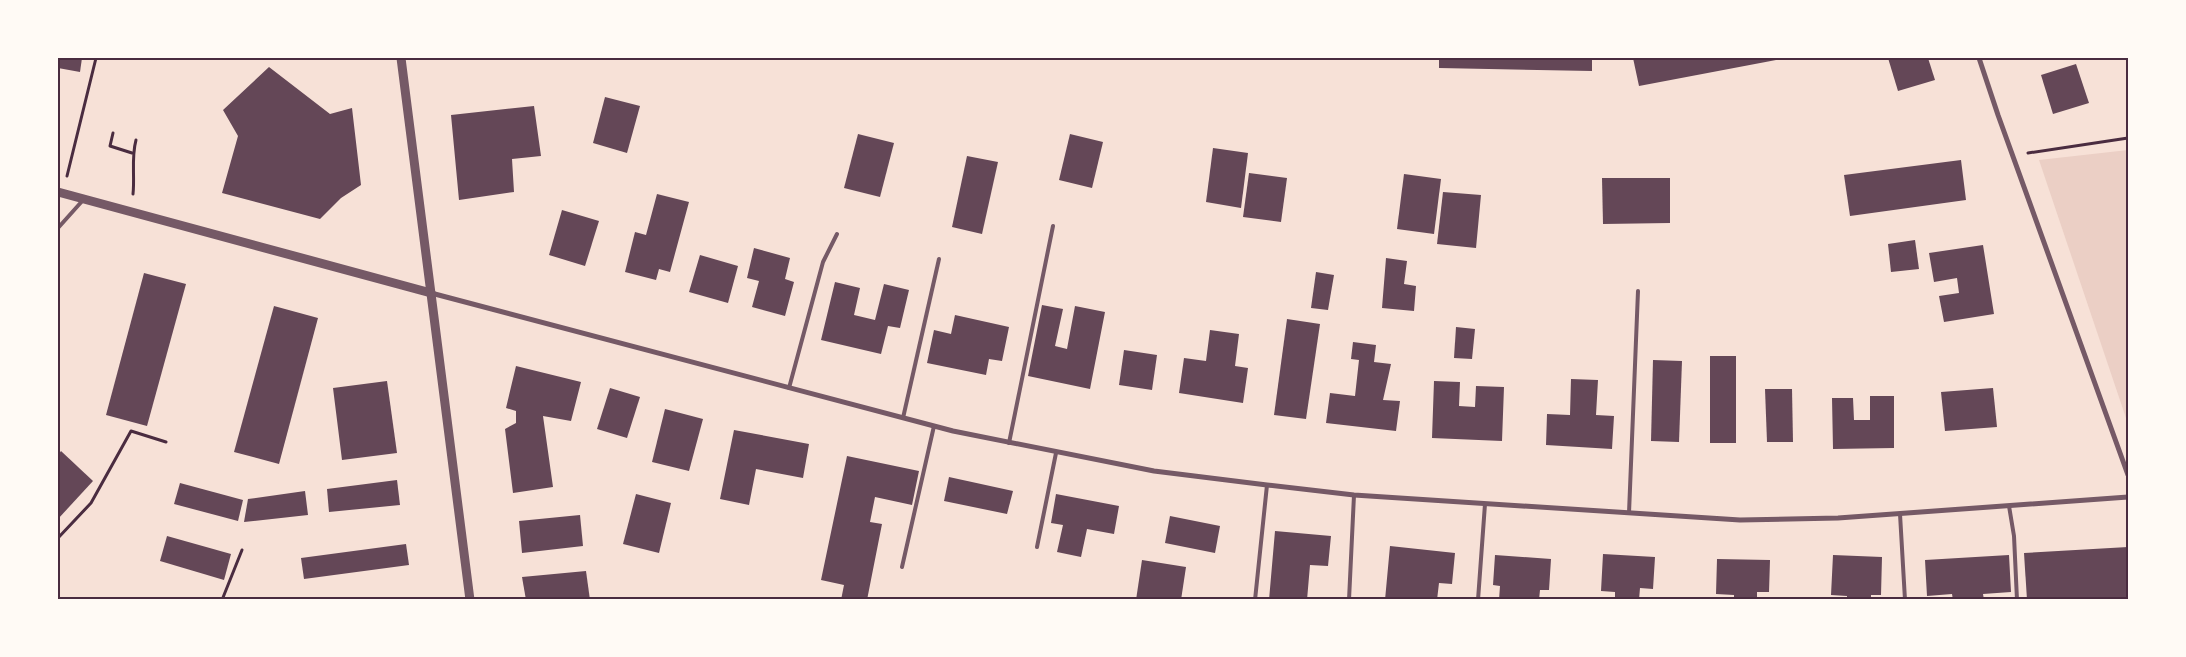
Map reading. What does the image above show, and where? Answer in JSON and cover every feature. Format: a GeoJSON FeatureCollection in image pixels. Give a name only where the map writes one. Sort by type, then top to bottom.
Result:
{"type":"FeatureCollection","features":[{"type":"Feature","properties":{"kind":"street"},"geometry":{"type":"LineString","coordinates":[[401,58],[470,600]]}},
{"type":"Feature","properties":{"kind":"street"},"geometry":{"type":"LineString","coordinates":[[1979,58],[2012,155],[2128,475]]}},
{"type":"Feature","properties":{"kind":"street"},"geometry":{"type":"LineString","coordinates":[[60,193],[934,426],[1056,453],[1154,471],[1354,495],[1740,520],[1838,518],[2128,497]]}},
{"type":"Feature","properties":{"kind":"lane"},"geometry":{"type":"LineString","coordinates":[[58,228],[84,199]]}},
{"type":"Feature","properties":{"kind":"lane"},"geometry":{"type":"LineString","coordinates":[[1009,443],[1053,226]]}},
{"type":"Feature","properties":{"kind":"lane"},"geometry":{"type":"LineString","coordinates":[[789,388],[823,262],[837,234]]}},
{"type":"Feature","properties":{"kind":"lane"},"geometry":{"type":"LineString","coordinates":[[903,418],[938,259]]}},
{"type":"Feature","properties":{"kind":"lane"},"geometry":{"type":"LineString","coordinates":[[1629,513],[1638,291]]}},
{"type":"Feature","properties":{"kind":"lane"},"geometry":{"type":"LineString","coordinates":[[902,567],[934,426]]}},
{"type":"Feature","properties":{"kind":"lane"},"geometry":{"type":"LineString","coordinates":[[1037,547],[1056,453]]}},
{"type":"Feature","properties":{"kind":"lane"},"geometry":{"type":"LineString","coordinates":[[1255,600],[1267,485]]}},
{"type":"Feature","properties":{"kind":"lane"},"geometry":{"type":"LineString","coordinates":[[1349,600],[1354,495]]}},
{"type":"Feature","properties":{"kind":"lane"},"geometry":{"type":"LineString","coordinates":[[1478,600],[1485,504]]}},
{"type":"Feature","properties":{"kind":"lane"},"geometry":{"type":"LineString","coordinates":[[2008,506],[2014,536],[2017,600]]}},
{"type":"Feature","properties":{"kind":"lane"},"geometry":{"type":"LineString","coordinates":[[1900,514],[1905,600]]}},
{"type":"Feature","properties":{"kind":"path"},"geometry":{"type":"LineString","coordinates":[[60,193],[96,58]]}},
{"type":"Feature","properties":{"kind":"path"},"geometry":{"type":"LineString","coordinates":[[113,133],[110,146],[132,153]]}},
{"type":"Feature","properties":{"kind":"path"},"geometry":{"type":"LineString","coordinates":[[2012,155],[2128,138]]}},
{"type":"Feature","properties":{"kind":"path"},"geometry":{"type":"LineString","coordinates":[[131,212],[135,176],[132,153],[136,140]]}},
{"type":"Feature","properties":{"kind":"path"},"geometry":{"type":"LineString","coordinates":[[58,538],[91,504],[130,431],[166,442]]}},
{"type":"Feature","properties":{"kind":"path"},"geometry":{"type":"LineString","coordinates":[[222,600],[242,550]]}},
{"type":"Feature","properties":{"kind":"shaded area"},"geometry":{"type":"Polygon","coordinates":[[[2128,150],[2128,424],[2039,160],[2128,150]]]}},
{"type":"Feature","properties":{"kind":"building"},"geometry":{"type":"Polygon","coordinates":[[[58,58],[82,58],[80,72],[58,68],[58,58]]]}},
{"type":"Feature","properties":{"kind":"building"},"geometry":{"type":"Polygon","coordinates":[[[1439,58],[1592,58],[1592,71],[1439,68],[1439,58]]]}},
{"type":"Feature","properties":{"kind":"building"},"geometry":{"type":"Polygon","coordinates":[[[1633,58],[1786,58],[1639,86],[1633,58]]]}},
{"type":"Feature","properties":{"kind":"building"},"geometry":{"type":"Polygon","coordinates":[[[1888,58],[1928,58],[1935,80],[1898,91],[1888,58]]]}},
{"type":"Feature","properties":{"kind":"building"},"geometry":{"type":"Polygon","coordinates":[[[2076,64],[2089,103],[2053,114],[2041,75],[2076,64]]]}},
{"type":"Feature","properties":{"kind":"building"},"geometry":{"type":"Polygon","coordinates":[[[269,67],[330,114],[352,108],[361,185],[341,198],[320,219],[222,193],[238,136],[223,110],[269,67]]]}},
{"type":"Feature","properties":{"kind":"building"},"geometry":{"type":"Polygon","coordinates":[[[605,97],[640,106],[627,153],[593,143],[605,97]]]}},
{"type":"Feature","properties":{"kind":"building"},"geometry":{"type":"Polygon","coordinates":[[[534,106],[541,156],[512,159],[514,192],[459,200],[451,115],[534,106]]]}},
{"type":"Feature","properties":{"kind":"building"},"geometry":{"type":"Polygon","coordinates":[[[858,134],[894,143],[880,197],[844,188],[858,134]]]}},
{"type":"Feature","properties":{"kind":"building"},"geometry":{"type":"Polygon","coordinates":[[[1070,134],[1103,142],[1092,188],[1059,180],[1070,134]]]}},
{"type":"Feature","properties":{"kind":"building"},"geometry":{"type":"Polygon","coordinates":[[[1213,148],[1248,153],[1241,208],[1206,202],[1213,148]]]}},
{"type":"Feature","properties":{"kind":"building"},"geometry":{"type":"Polygon","coordinates":[[[967,156],[998,162],[982,234],[952,227],[967,156]]]}},
{"type":"Feature","properties":{"kind":"building"},"geometry":{"type":"Polygon","coordinates":[[[1961,160],[1966,200],[1850,216],[1844,175],[1961,160]]]}},
{"type":"Feature","properties":{"kind":"building"},"geometry":{"type":"Polygon","coordinates":[[[1249,173],[1287,178],[1281,222],[1243,217],[1249,173]]]}},
{"type":"Feature","properties":{"kind":"building"},"geometry":{"type":"Polygon","coordinates":[[[1404,174],[1441,179],[1434,234],[1397,229],[1404,174]]]}},
{"type":"Feature","properties":{"kind":"building"},"geometry":{"type":"Polygon","coordinates":[[[1602,178],[1670,178],[1670,223],[1603,224],[1602,178]]]}},
{"type":"Feature","properties":{"kind":"building"},"geometry":{"type":"Polygon","coordinates":[[[1443,192],[1481,195],[1476,248],[1437,244],[1443,192]]]}},
{"type":"Feature","properties":{"kind":"building"},"geometry":{"type":"Polygon","coordinates":[[[657,194],[689,202],[670,272],[659,269],[656,280],[625,272],[635,232],[646,235],[657,194]]]}},
{"type":"Feature","properties":{"kind":"building"},"geometry":{"type":"Polygon","coordinates":[[[562,210],[599,221],[585,266],[549,255],[562,210]]]}},
{"type":"Feature","properties":{"kind":"building"},"geometry":{"type":"Polygon","coordinates":[[[1915,240],[1919,269],[1891,272],[1888,244],[1915,240]]]}},
{"type":"Feature","properties":{"kind":"building"},"geometry":{"type":"Polygon","coordinates":[[[1983,245],[1994,314],[1944,322],[1939,296],[1959,293],[1957,278],[1934,282],[1929,253],[1983,245]]]}},
{"type":"Feature","properties":{"kind":"building"},"geometry":{"type":"Polygon","coordinates":[[[754,248],[790,258],[785,279],[794,282],[785,316],[752,307],[759,281],[747,278],[754,248]]]}},
{"type":"Feature","properties":{"kind":"building"},"geometry":{"type":"Polygon","coordinates":[[[700,255],[738,266],[728,303],[689,292],[700,255]]]}},
{"type":"Feature","properties":{"kind":"building"},"geometry":{"type":"Polygon","coordinates":[[[1386,258],[1407,261],[1404,284],[1416,286],[1414,311],[1382,308],[1386,258]]]}},
{"type":"Feature","properties":{"kind":"building"},"geometry":{"type":"Polygon","coordinates":[[[1316,272],[1334,275],[1328,310],[1311,308],[1316,272]]]}},
{"type":"Feature","properties":{"kind":"building"},"geometry":{"type":"Polygon","coordinates":[[[144,273],[186,284],[147,426],[106,415],[144,273]]]}},
{"type":"Feature","properties":{"kind":"building"},"geometry":{"type":"Polygon","coordinates":[[[835,282],[860,288],[854,315],[875,320],[884,284],[909,290],[900,328],[888,326],[881,354],[821,340],[835,282]]]}},
{"type":"Feature","properties":{"kind":"building"},"geometry":{"type":"Polygon","coordinates":[[[1042,305],[1063,309],[1055,346],[1067,349],[1075,306],[1105,312],[1090,389],[1028,376],[1042,305]]]}},
{"type":"Feature","properties":{"kind":"building"},"geometry":{"type":"Polygon","coordinates":[[[274,306],[318,318],[279,464],[234,452],[274,306]]]}},
{"type":"Feature","properties":{"kind":"building"},"geometry":{"type":"Polygon","coordinates":[[[955,315],[1009,327],[1002,361],[989,359],[986,375],[927,363],[934,330],[951,334],[955,315]]]}},
{"type":"Feature","properties":{"kind":"building"},"geometry":{"type":"Polygon","coordinates":[[[1287,319],[1320,324],[1306,419],[1274,415],[1287,319]]]}},
{"type":"Feature","properties":{"kind":"building"},"geometry":{"type":"Polygon","coordinates":[[[1456,327],[1475,329],[1472,359],[1454,358],[1456,327]]]}},
{"type":"Feature","properties":{"kind":"building"},"geometry":{"type":"Polygon","coordinates":[[[1210,330],[1239,334],[1235,366],[1248,368],[1243,403],[1179,393],[1184,358],[1206,361],[1210,330]]]}},
{"type":"Feature","properties":{"kind":"building"},"geometry":{"type":"Polygon","coordinates":[[[1353,342],[1376,345],[1374,362],[1391,364],[1383,400],[1400,401],[1396,431],[1326,423],[1330,393],[1355,396],[1359,360],[1351,359],[1353,342]]]}},
{"type":"Feature","properties":{"kind":"building"},"geometry":{"type":"Polygon","coordinates":[[[1124,350],[1157,355],[1152,390],[1119,385],[1124,350]]]}},
{"type":"Feature","properties":{"kind":"building"},"geometry":{"type":"Polygon","coordinates":[[[1710,356],[1736,356],[1736,443],[1710,443],[1710,356]]]}},
{"type":"Feature","properties":{"kind":"building"},"geometry":{"type":"Polygon","coordinates":[[[1653,360],[1682,361],[1679,442],[1651,441],[1653,360]]]}},
{"type":"Feature","properties":{"kind":"building"},"geometry":{"type":"Polygon","coordinates":[[[516,366],[581,382],[571,421],[543,416],[553,487],[513,493],[505,429],[516,423],[516,411],[506,408],[516,366]]]}},
{"type":"Feature","properties":{"kind":"building"},"geometry":{"type":"Polygon","coordinates":[[[1571,379],[1598,380],[1596,415],[1614,416],[1612,449],[1546,445],[1547,414],[1570,415],[1571,379]]]}},
{"type":"Feature","properties":{"kind":"building"},"geometry":{"type":"Polygon","coordinates":[[[387,381],[397,453],[342,460],[333,388],[387,381]]]}},
{"type":"Feature","properties":{"kind":"building"},"geometry":{"type":"Polygon","coordinates":[[[1434,381],[1460,382],[1459,406],[1475,407],[1476,386],[1504,387],[1502,441],[1432,438],[1434,381]]]}},
{"type":"Feature","properties":{"kind":"building"},"geometry":{"type":"Polygon","coordinates":[[[610,388],[640,397],[627,438],[597,429],[610,388]]]}},
{"type":"Feature","properties":{"kind":"building"},"geometry":{"type":"Polygon","coordinates":[[[1993,388],[1997,427],[1945,431],[1941,392],[1993,388]]]}},
{"type":"Feature","properties":{"kind":"building"},"geometry":{"type":"Polygon","coordinates":[[[1765,389],[1792,389],[1793,442],[1767,442],[1765,389]]]}},
{"type":"Feature","properties":{"kind":"building"},"geometry":{"type":"Polygon","coordinates":[[[1870,396],[1894,396],[1894,448],[1833,449],[1832,398],[1853,398],[1854,420],[1870,420],[1870,396]]]}},
{"type":"Feature","properties":{"kind":"building"},"geometry":{"type":"Polygon","coordinates":[[[665,409],[703,419],[689,471],[652,462],[665,409]]]}},
{"type":"Feature","properties":{"kind":"building"},"geometry":{"type":"Polygon","coordinates":[[[734,430],[809,444],[803,478],[756,469],[749,505],[720,499],[734,430]]]}},
{"type":"Feature","properties":{"kind":"building"},"geometry":{"type":"Polygon","coordinates":[[[61,451],[93,481],[58,519],[58,455],[61,451]]]}},
{"type":"Feature","properties":{"kind":"building"},"geometry":{"type":"Polygon","coordinates":[[[847,456],[919,471],[912,505],[875,497],[870,522],[882,524],[867,600],[841,600],[844,585],[821,580],[847,456]]]}},
{"type":"Feature","properties":{"kind":"building"},"geometry":{"type":"Polygon","coordinates":[[[949,477],[1013,491],[1007,514],[944,501],[949,477]]]}},
{"type":"Feature","properties":{"kind":"building"},"geometry":{"type":"Polygon","coordinates":[[[397,480],[400,505],[329,512],[327,489],[397,480]]]}},
{"type":"Feature","properties":{"kind":"building"},"geometry":{"type":"Polygon","coordinates":[[[180,483],[243,500],[238,521],[174,504],[180,483]]]}},
{"type":"Feature","properties":{"kind":"building"},"geometry":{"type":"Polygon","coordinates":[[[305,491],[308,515],[244,522],[248,499],[305,491]]]}},
{"type":"Feature","properties":{"kind":"building"},"geometry":{"type":"Polygon","coordinates":[[[636,494],[671,503],[659,553],[623,544],[636,494]]]}},
{"type":"Feature","properties":{"kind":"building"},"geometry":{"type":"Polygon","coordinates":[[[1056,494],[1119,506],[1114,534],[1087,529],[1081,557],[1057,552],[1063,525],[1051,523],[1056,494]]]}},
{"type":"Feature","properties":{"kind":"building"},"geometry":{"type":"Polygon","coordinates":[[[580,515],[583,546],[522,553],[519,521],[580,515]]]}},
{"type":"Feature","properties":{"kind":"building"},"geometry":{"type":"Polygon","coordinates":[[[1170,516],[1220,526],[1215,553],[1165,543],[1170,516]]]}},
{"type":"Feature","properties":{"kind":"building"},"geometry":{"type":"Polygon","coordinates":[[[1275,531],[1331,536],[1328,566],[1310,565],[1307,600],[1269,600],[1275,531]]]}},
{"type":"Feature","properties":{"kind":"building"},"geometry":{"type":"Polygon","coordinates":[[[167,536],[231,554],[224,580],[160,561],[167,536]]]}},
{"type":"Feature","properties":{"kind":"building"},"geometry":{"type":"Polygon","coordinates":[[[406,544],[409,565],[304,579],[301,558],[406,544]]]}},
{"type":"Feature","properties":{"kind":"building"},"geometry":{"type":"Polygon","coordinates":[[[1390,546],[1455,553],[1452,584],[1439,583],[1437,600],[1385,600],[1390,546]]]}},
{"type":"Feature","properties":{"kind":"building"},"geometry":{"type":"Polygon","coordinates":[[[2128,547],[2128,600],[2027,600],[2024,553],[2128,547]]]}},
{"type":"Feature","properties":{"kind":"building"},"geometry":{"type":"Polygon","coordinates":[[[1603,554],[1655,557],[1653,589],[1640,588],[1639,600],[1615,600],[1615,592],[1601,591],[1603,554]]]}},
{"type":"Feature","properties":{"kind":"building"},"geometry":{"type":"Polygon","coordinates":[[[1495,555],[1551,559],[1549,590],[1540,590],[1539,600],[1499,600],[1500,586],[1493,585],[1495,555]]]}},
{"type":"Feature","properties":{"kind":"building"},"geometry":{"type":"Polygon","coordinates":[[[1833,555],[1882,557],[1881,595],[1871,595],[1871,600],[1847,600],[1847,596],[1831,595],[1833,555]]]}},
{"type":"Feature","properties":{"kind":"building"},"geometry":{"type":"Polygon","coordinates":[[[2009,555],[2011,592],[1983,594],[1984,600],[1953,600],[1952,594],[1927,596],[1925,560],[2009,555]]]}},
{"type":"Feature","properties":{"kind":"building"},"geometry":{"type":"Polygon","coordinates":[[[1717,559],[1770,560],[1769,592],[1757,592],[1757,600],[1734,600],[1734,595],[1716,594],[1717,559]]]}},
{"type":"Feature","properties":{"kind":"building"},"geometry":{"type":"Polygon","coordinates":[[[1142,560],[1186,567],[1181,600],[1136,600],[1142,560]]]}},
{"type":"Feature","properties":{"kind":"building"},"geometry":{"type":"Polygon","coordinates":[[[586,571],[590,600],[526,600],[522,577],[586,571]]]}}]}
